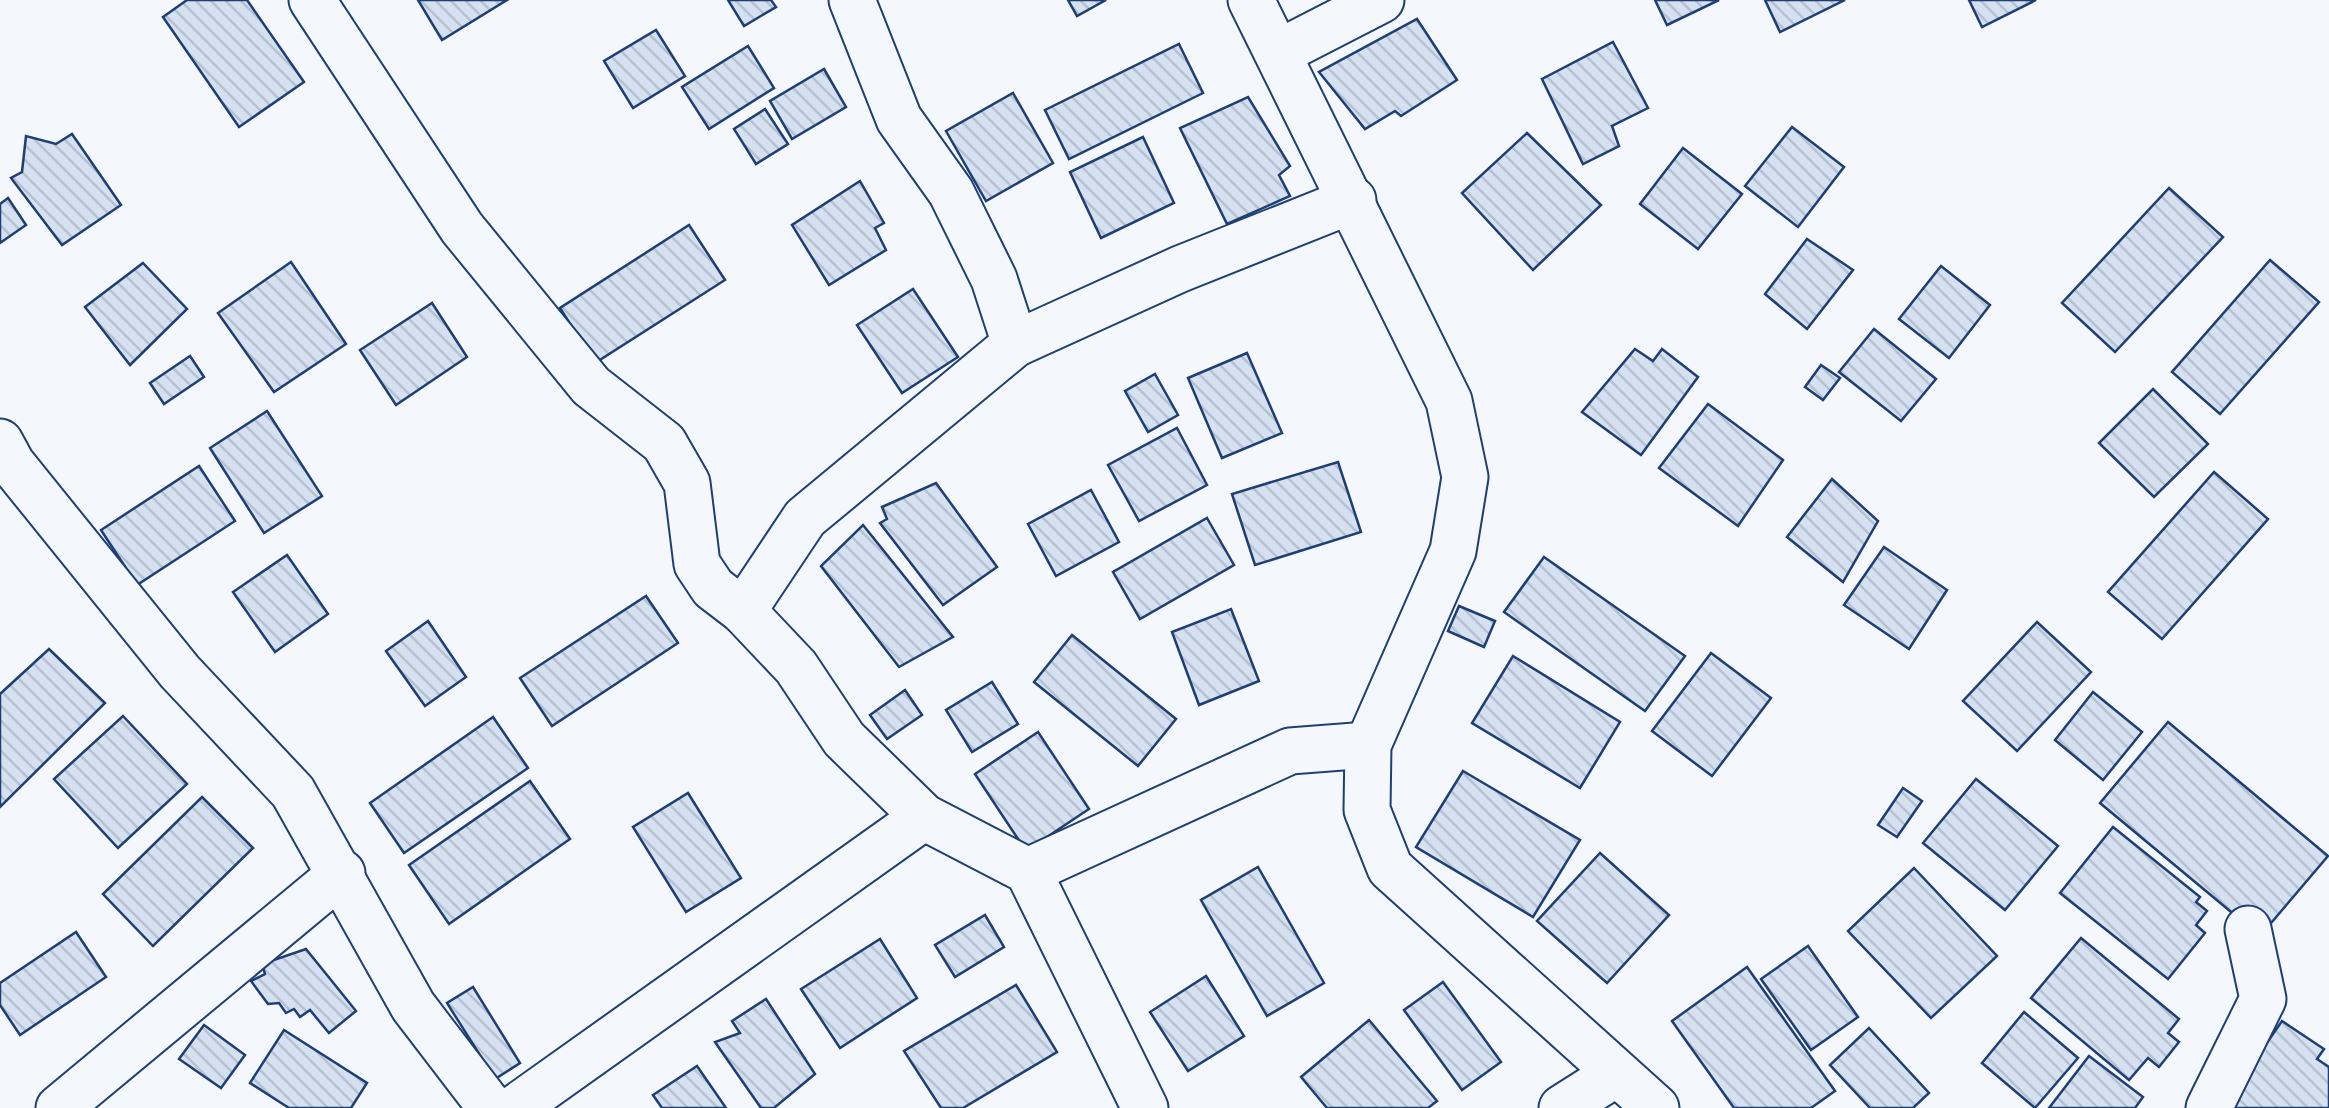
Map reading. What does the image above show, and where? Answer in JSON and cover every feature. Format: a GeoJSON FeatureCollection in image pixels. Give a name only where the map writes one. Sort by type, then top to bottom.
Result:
{"type":"FeatureCollection","features":[{"type":"Feature","properties":{"kind":"street"},"geometry":{"type":"LineString","coordinates":[[312,0],[462,228],[591,386],[664,443],[687,483],[697,564],[714,588],[743,611],[796,668],[844,739],[924,817],[1028,871],[1145,1108]]}},
{"type":"Feature","properties":{"kind":"street"},"geometry":{"type":"LineString","coordinates":[[852,0],[898,119],[951,192],[994,278],[1016,344]]}},
{"type":"Feature","properties":{"kind":"street"},"geometry":{"type":"LineString","coordinates":[[1251,0],[1450,400],[1465,476],[1454,551],[1368,745],[1368,810],[1390,868],[1656,1108]]}},
{"type":"Feature","properties":{"kind":"street"},"geometry":{"type":"LineString","coordinates":[[1278,53],[1381,0]]}},
{"type":"Feature","properties":{"kind":"street"},"geometry":{"type":"LineString","coordinates":[[743,611],[805,518],[1016,344],[1180,269],[1353,200]]}},
{"type":"Feature","properties":{"kind":"street"},"geometry":{"type":"LineString","coordinates":[[0,442],[12,464],[180,672],[293,792],[342,873],[413,1006],[492,1108]]}},
{"type":"Feature","properties":{"kind":"street"},"geometry":{"type":"LineString","coordinates":[[1028,871],[1290,751],[1368,745]]}},
{"type":"Feature","properties":{"kind":"street"},"geometry":{"type":"LineString","coordinates":[[515,1108],[924,817]]}},
{"type":"Feature","properties":{"kind":"street"},"geometry":{"type":"LineString","coordinates":[[59,1108],[342,873]]}},
{"type":"Feature","properties":{"kind":"street"},"geometry":{"type":"LineString","coordinates":[[2210,1108],[2263,999],[2248,929]]}},
{"type":"Feature","properties":{"kind":"street"},"geometry":{"type":"LineString","coordinates":[[1562,1108],[1614,1074]]}},
{"type":"Feature","properties":{"kind":"building"},"geometry":{"type":"Polygon","coordinates":[[[187,0],[247,0],[304,82],[239,127],[163,17],[187,0]]]}},
{"type":"Feature","properties":{"kind":"building"},"geometry":{"type":"Polygon","coordinates":[[[418,0],[507,0],[442,40],[418,0]]]}},
{"type":"Feature","properties":{"kind":"building"},"geometry":{"type":"Polygon","coordinates":[[[728,0],[771,0],[776,7],[744,26],[728,0]]]}},
{"type":"Feature","properties":{"kind":"building"},"geometry":{"type":"Polygon","coordinates":[[[1068,0],[1106,0],[1077,16],[1068,0]]]}},
{"type":"Feature","properties":{"kind":"building"},"geometry":{"type":"Polygon","coordinates":[[[1655,0],[1719,0],[1667,25],[1655,0]]]}},
{"type":"Feature","properties":{"kind":"building"},"geometry":{"type":"Polygon","coordinates":[[[1765,0],[1845,0],[1780,32],[1765,0]]]}},
{"type":"Feature","properties":{"kind":"building"},"geometry":{"type":"Polygon","coordinates":[[[1969,0],[2036,0],[1982,27],[1969,0]]]}},
{"type":"Feature","properties":{"kind":"building"},"geometry":{"type":"Polygon","coordinates":[[[1417,19],[1457,80],[1401,116],[1395,111],[1365,129],[1319,72],[1417,19]]]}},
{"type":"Feature","properties":{"kind":"building"},"geometry":{"type":"Polygon","coordinates":[[[656,30],[685,76],[633,108],[604,61],[656,30]]]}},
{"type":"Feature","properties":{"kind":"building"},"geometry":{"type":"Polygon","coordinates":[[[1613,42],[1648,108],[1612,126],[1619,146],[1583,164],[1542,79],[1613,42]]]}},
{"type":"Feature","properties":{"kind":"building"},"geometry":{"type":"Polygon","coordinates":[[[1179,44],[1203,93],[1069,159],[1045,110],[1179,44]]]}},
{"type":"Feature","properties":{"kind":"building"},"geometry":{"type":"Polygon","coordinates":[[[748,46],[774,88],[709,129],[682,87],[748,46]]]}},
{"type":"Feature","properties":{"kind":"building"},"geometry":{"type":"Polygon","coordinates":[[[824,69],[846,107],[792,139],[770,101],[824,69]]]}},
{"type":"Feature","properties":{"kind":"building"},"geometry":{"type":"Polygon","coordinates":[[[1013,93],[1053,163],[986,201],[946,131],[1013,93]]]}},
{"type":"Feature","properties":{"kind":"building"},"geometry":{"type":"Polygon","coordinates":[[[1248,97],[1290,166],[1279,175],[1290,196],[1227,224],[1180,128],[1248,97]]]}},
{"type":"Feature","properties":{"kind":"building"},"geometry":{"type":"Polygon","coordinates":[[[765,109],[788,144],[756,164],[734,129],[765,109]]]}},
{"type":"Feature","properties":{"kind":"building"},"geometry":{"type":"Polygon","coordinates":[[[1792,127],[1844,167],[1798,227],[1745,186],[1792,127]]]}},
{"type":"Feature","properties":{"kind":"building"},"geometry":{"type":"Polygon","coordinates":[[[1527,133],[1601,205],[1533,270],[1462,193],[1527,133]]]}},
{"type":"Feature","properties":{"kind":"building"},"geometry":{"type":"Polygon","coordinates":[[[72,134],[121,205],[62,245],[11,178],[22,172],[26,136],[56,144],[72,134]]]}},
{"type":"Feature","properties":{"kind":"building"},"geometry":{"type":"Polygon","coordinates":[[[1143,137],[1174,203],[1101,238],[1070,172],[1143,137]]]}},
{"type":"Feature","properties":{"kind":"building"},"geometry":{"type":"Polygon","coordinates":[[[1683,148],[1742,194],[1698,249],[1640,204],[1683,148]]]}},
{"type":"Feature","properties":{"kind":"building"},"geometry":{"type":"Polygon","coordinates":[[[860,181],[884,223],[875,228],[886,250],[829,285],[792,225],[860,181]]]}},
{"type":"Feature","properties":{"kind":"building"},"geometry":{"type":"Polygon","coordinates":[[[2169,188],[2223,237],[2115,352],[2062,303],[2169,188]]]}},
{"type":"Feature","properties":{"kind":"building"},"geometry":{"type":"Polygon","coordinates":[[[8,198],[26,225],[0,243],[0,204],[8,198]]]}},
{"type":"Feature","properties":{"kind":"building"},"geometry":{"type":"Polygon","coordinates":[[[689,225],[725,280],[595,363],[560,308],[689,225]]]}},
{"type":"Feature","properties":{"kind":"building"},"geometry":{"type":"Polygon","coordinates":[[[1807,239],[1853,270],[1807,329],[1765,294],[1807,239]]]}},
{"type":"Feature","properties":{"kind":"building"},"geometry":{"type":"Polygon","coordinates":[[[2270,260],[2319,302],[2220,414],[2172,372],[2270,260]]]}},
{"type":"Feature","properties":{"kind":"building"},"geometry":{"type":"Polygon","coordinates":[[[291,262],[346,344],[274,392],[218,313],[291,262]]]}},
{"type":"Feature","properties":{"kind":"building"},"geometry":{"type":"Polygon","coordinates":[[[143,263],[187,309],[130,365],[85,307],[143,263]]]}},
{"type":"Feature","properties":{"kind":"building"},"geometry":{"type":"Polygon","coordinates":[[[1941,266],[1990,305],[1949,358],[1899,319],[1941,266]]]}},
{"type":"Feature","properties":{"kind":"building"},"geometry":{"type":"Polygon","coordinates":[[[913,289],[958,357],[902,393],[857,325],[913,289]]]}},
{"type":"Feature","properties":{"kind":"building"},"geometry":{"type":"Polygon","coordinates":[[[432,303],[467,357],[396,405],[360,350],[432,303]]]}},
{"type":"Feature","properties":{"kind":"building"},"geometry":{"type":"Polygon","coordinates":[[[1874,329],[1936,379],[1901,421],[1839,372],[1874,329]]]}},
{"type":"Feature","properties":{"kind":"building"},"geometry":{"type":"Polygon","coordinates":[[[1635,349],[1653,361],[1662,349],[1698,377],[1641,455],[1582,412],[1635,349]]]}},
{"type":"Feature","properties":{"kind":"building"},"geometry":{"type":"Polygon","coordinates":[[[1247,353],[1282,433],[1222,458],[1188,378],[1247,353]]]}},
{"type":"Feature","properties":{"kind":"building"},"geometry":{"type":"Polygon","coordinates":[[[190,356],[204,377],[164,404],[150,383],[190,356]]]}},
{"type":"Feature","properties":{"kind":"building"},"geometry":{"type":"Polygon","coordinates":[[[1821,365],[1840,378],[1823,400],[1805,387],[1821,365]]]}},
{"type":"Feature","properties":{"kind":"building"},"geometry":{"type":"Polygon","coordinates":[[[1155,374],[1178,415],[1148,432],[1125,391],[1155,374]]]}},
{"type":"Feature","properties":{"kind":"building"},"geometry":{"type":"Polygon","coordinates":[[[2153,389],[2208,444],[2154,497],[2099,443],[2153,389]]]}},
{"type":"Feature","properties":{"kind":"building"},"geometry":{"type":"Polygon","coordinates":[[[1708,404],[1783,460],[1738,526],[1659,468],[1708,404]]]}},
{"type":"Feature","properties":{"kind":"building"},"geometry":{"type":"Polygon","coordinates":[[[267,411],[322,496],[264,533],[210,448],[267,411]]]}},
{"type":"Feature","properties":{"kind":"building"},"geometry":{"type":"Polygon","coordinates":[[[1177,428],[1207,485],[1139,521],[1108,465],[1177,428]]]}},
{"type":"Feature","properties":{"kind":"building"},"geometry":{"type":"Polygon","coordinates":[[[1338,462],[1361,532],[1255,565],[1232,494],[1338,462]]]}},
{"type":"Feature","properties":{"kind":"building"},"geometry":{"type":"Polygon","coordinates":[[[199,466],[235,521],[137,585],[101,530],[199,466]]]}},
{"type":"Feature","properties":{"kind":"building"},"geometry":{"type":"Polygon","coordinates":[[[2214,472],[2268,519],[2162,639],[2108,592],[2214,472]]]}},
{"type":"Feature","properties":{"kind":"building"},"geometry":{"type":"Polygon","coordinates":[[[1832,479],[1878,521],[1843,582],[1787,537],[1832,479]]]}},
{"type":"Feature","properties":{"kind":"building"},"geometry":{"type":"Polygon","coordinates":[[[936,483],[997,567],[943,605],[880,523],[887,519],[882,507],[936,483]]]}},
{"type":"Feature","properties":{"kind":"building"},"geometry":{"type":"Polygon","coordinates":[[[1091,490],[1119,542],[1056,576],[1028,524],[1091,490]]]}},
{"type":"Feature","properties":{"kind":"building"},"geometry":{"type":"Polygon","coordinates":[[[1207,518],[1234,565],[1140,619],[1113,572],[1207,518]]]}},
{"type":"Feature","properties":{"kind":"building"},"geometry":{"type":"Polygon","coordinates":[[[863,525],[953,637],[899,667],[821,566],[863,525]]]}},
{"type":"Feature","properties":{"kind":"building"},"geometry":{"type":"Polygon","coordinates":[[[1884,547],[1947,590],[1909,649],[1844,605],[1884,547]]]}},
{"type":"Feature","properties":{"kind":"building"},"geometry":{"type":"Polygon","coordinates":[[[287,555],[328,614],[275,652],[233,592],[287,555]]]}},
{"type":"Feature","properties":{"kind":"building"},"geometry":{"type":"Polygon","coordinates":[[[1544,557],[1685,656],[1645,711],[1504,612],[1544,557]]]}},
{"type":"Feature","properties":{"kind":"building"},"geometry":{"type":"Polygon","coordinates":[[[646,596],[678,643],[552,726],[520,678],[646,596]]]}},
{"type":"Feature","properties":{"kind":"building"},"geometry":{"type":"Polygon","coordinates":[[[1459,606],[1495,621],[1484,647],[1448,631],[1459,606]]]}},
{"type":"Feature","properties":{"kind":"building"},"geometry":{"type":"Polygon","coordinates":[[[1231,609],[1259,681],[1199,705],[1172,632],[1231,609]]]}},
{"type":"Feature","properties":{"kind":"building"},"geometry":{"type":"Polygon","coordinates":[[[428,621],[466,677],[425,706],[386,651],[428,621]]]}},
{"type":"Feature","properties":{"kind":"building"},"geometry":{"type":"Polygon","coordinates":[[[2037,622],[2091,672],[2017,751],[1963,701],[2037,622]]]}},
{"type":"Feature","properties":{"kind":"building"},"geometry":{"type":"Polygon","coordinates":[[[1072,635],[1176,719],[1138,766],[1034,682],[1072,635]]]}},
{"type":"Feature","properties":{"kind":"building"},"geometry":{"type":"Polygon","coordinates":[[[49,649],[105,703],[0,807],[0,694],[49,649]]]}},
{"type":"Feature","properties":{"kind":"building"},"geometry":{"type":"Polygon","coordinates":[[[1711,653],[1771,698],[1712,776],[1652,731],[1711,653]]]}},
{"type":"Feature","properties":{"kind":"building"},"geometry":{"type":"Polygon","coordinates":[[[1513,656],[1620,722],[1580,788],[1472,723],[1513,656]]]}},
{"type":"Feature","properties":{"kind":"building"},"geometry":{"type":"Polygon","coordinates":[[[992,682],[1018,724],[972,752],[946,710],[992,682]]]}},
{"type":"Feature","properties":{"kind":"building"},"geometry":{"type":"Polygon","coordinates":[[[905,690],[922,715],[887,739],[870,715],[905,690]]]}},
{"type":"Feature","properties":{"kind":"building"},"geometry":{"type":"Polygon","coordinates":[[[2093,692],[2142,732],[2103,780],[2055,740],[2093,692]]]}},
{"type":"Feature","properties":{"kind":"building"},"geometry":{"type":"Polygon","coordinates":[[[123,716],[187,784],[118,848],[54,779],[123,716]]]}},
{"type":"Feature","properties":{"kind":"building"},"geometry":{"type":"Polygon","coordinates":[[[493,717],[528,768],[404,853],[370,803],[493,717]]]}},
{"type":"Feature","properties":{"kind":"building"},"geometry":{"type":"Polygon","coordinates":[[[2168,722],[2328,856],[2260,936],[2100,803],[2168,722]]]}},
{"type":"Feature","properties":{"kind":"building"},"geometry":{"type":"Polygon","coordinates":[[[1038,732],[1089,809],[1026,851],[975,774],[1038,732]]]}},
{"type":"Feature","properties":{"kind":"building"},"geometry":{"type":"Polygon","coordinates":[[[1463,771],[1580,840],[1533,917],[1416,847],[1463,771]]]}},
{"type":"Feature","properties":{"kind":"building"},"geometry":{"type":"Polygon","coordinates":[[[1976,779],[2058,846],[2005,910],[1923,843],[1976,779]]]}},
{"type":"Feature","properties":{"kind":"building"},"geometry":{"type":"Polygon","coordinates":[[[530,781],[570,839],[449,924],[409,865],[530,781]]]}},
{"type":"Feature","properties":{"kind":"building"},"geometry":{"type":"Polygon","coordinates":[[[1903,788],[1922,801],[1897,837],[1878,825],[1903,788]]]}},
{"type":"Feature","properties":{"kind":"building"},"geometry":{"type":"Polygon","coordinates":[[[688,793],[741,878],[686,912],[633,827],[688,793]]]}},
{"type":"Feature","properties":{"kind":"building"},"geometry":{"type":"Polygon","coordinates":[[[202,797],[253,848],[153,946],[103,894],[202,797]]]}},
{"type":"Feature","properties":{"kind":"building"},"geometry":{"type":"Polygon","coordinates":[[[2113,827],[2200,897],[2196,902],[2207,911],[2196,925],[2205,933],[2168,979],[2060,893],[2113,827]]]}},
{"type":"Feature","properties":{"kind":"building"},"geometry":{"type":"Polygon","coordinates":[[[1600,853],[1669,915],[1607,983],[1537,921],[1600,853]]]}},
{"type":"Feature","properties":{"kind":"building"},"geometry":{"type":"Polygon","coordinates":[[[1258,867],[1324,983],[1267,1016],[1201,900],[1258,867]]]}},
{"type":"Feature","properties":{"kind":"building"},"geometry":{"type":"Polygon","coordinates":[[[1914,868],[1997,956],[1931,1018],[1848,931],[1914,868]]]}},
{"type":"Feature","properties":{"kind":"building"},"geometry":{"type":"Polygon","coordinates":[[[985,915],[1004,947],[955,977],[935,945],[985,915]]]}},
{"type":"Feature","properties":{"kind":"building"},"geometry":{"type":"Polygon","coordinates":[[[76,932],[106,977],[20,1035],[0,1005],[0,983],[76,932]]]}},
{"type":"Feature","properties":{"kind":"building"},"geometry":{"type":"Polygon","coordinates":[[[2081,938],[2179,1019],[2168,1033],[2179,1042],[2159,1067],[2148,1058],[2129,1080],[2031,998],[2081,938]]]}},
{"type":"Feature","properties":{"kind":"building"},"geometry":{"type":"Polygon","coordinates":[[[880,939],[917,998],[840,1048],[801,989],[880,939]]]}},
{"type":"Feature","properties":{"kind":"building"},"geometry":{"type":"Polygon","coordinates":[[[1808,946],[1858,1017],[1811,1050],[1761,979],[1808,946]]]}},
{"type":"Feature","properties":{"kind":"building"},"geometry":{"type":"Polygon","coordinates":[[[306,949],[356,1011],[329,1033],[310,1010],[300,1017],[294,1009],[286,1013],[279,1003],[268,1004],[251,981],[265,974],[262,964],[306,949]]]}},
{"type":"Feature","properties":{"kind":"building"},"geometry":{"type":"Polygon","coordinates":[[[1747,967],[1835,1091],[1811,1108],[1734,1108],[1672,1021],[1747,967]]]}},
{"type":"Feature","properties":{"kind":"building"},"geometry":{"type":"Polygon","coordinates":[[[1206,976],[1244,1036],[1188,1071],[1150,1012],[1206,976]]]}},
{"type":"Feature","properties":{"kind":"building"},"geometry":{"type":"Polygon","coordinates":[[[1443,982],[1501,1062],[1462,1090],[1404,1010],[1443,982]]]}},
{"type":"Feature","properties":{"kind":"building"},"geometry":{"type":"Polygon","coordinates":[[[1016,985],[1057,1052],[963,1108],[941,1108],[904,1051],[1016,985]]]}},
{"type":"Feature","properties":{"kind":"building"},"geometry":{"type":"Polygon","coordinates":[[[473,987],[520,1063],[495,1079],[447,1003],[473,987]]]}},
{"type":"Feature","properties":{"kind":"building"},"geometry":{"type":"Polygon","coordinates":[[[766,999],[815,1074],[774,1108],[761,1108],[715,1042],[740,1033],[732,1021],[766,999]]]}},
{"type":"Feature","properties":{"kind":"building"},"geometry":{"type":"Polygon","coordinates":[[[2024,1012],[2078,1058],[2035,1108],[1982,1063],[2024,1012]]]}},
{"type":"Feature","properties":{"kind":"building"},"geometry":{"type":"Polygon","coordinates":[[[1369,1020],[1437,1101],[1428,1108],[1327,1108],[1301,1077],[1369,1020]]]}},
{"type":"Feature","properties":{"kind":"building"},"geometry":{"type":"Polygon","coordinates":[[[2282,1021],[2324,1049],[2317,1059],[2329,1067],[2329,1108],[2223,1106],[2282,1021]]]}},
{"type":"Feature","properties":{"kind":"building"},"geometry":{"type":"Polygon","coordinates":[[[204,1025],[245,1055],[221,1088],[179,1059],[204,1025]]]}},
{"type":"Feature","properties":{"kind":"building"},"geometry":{"type":"Polygon","coordinates":[[[1869,1028],[1929,1093],[1913,1108],[1870,1108],[1830,1065],[1869,1028]]]}},
{"type":"Feature","properties":{"kind":"building"},"geometry":{"type":"Polygon","coordinates":[[[284,1030],[367,1083],[351,1108],[289,1108],[250,1083],[284,1030]]]}},
{"type":"Feature","properties":{"kind":"building"},"geometry":{"type":"Polygon","coordinates":[[[2089,1056],[2143,1097],[2135,1108],[2049,1108],[2089,1056]]]}},
{"type":"Feature","properties":{"kind":"building"},"geometry":{"type":"Polygon","coordinates":[[[697,1066],[726,1108],[662,1108],[653,1095],[697,1066]]]}}]}
